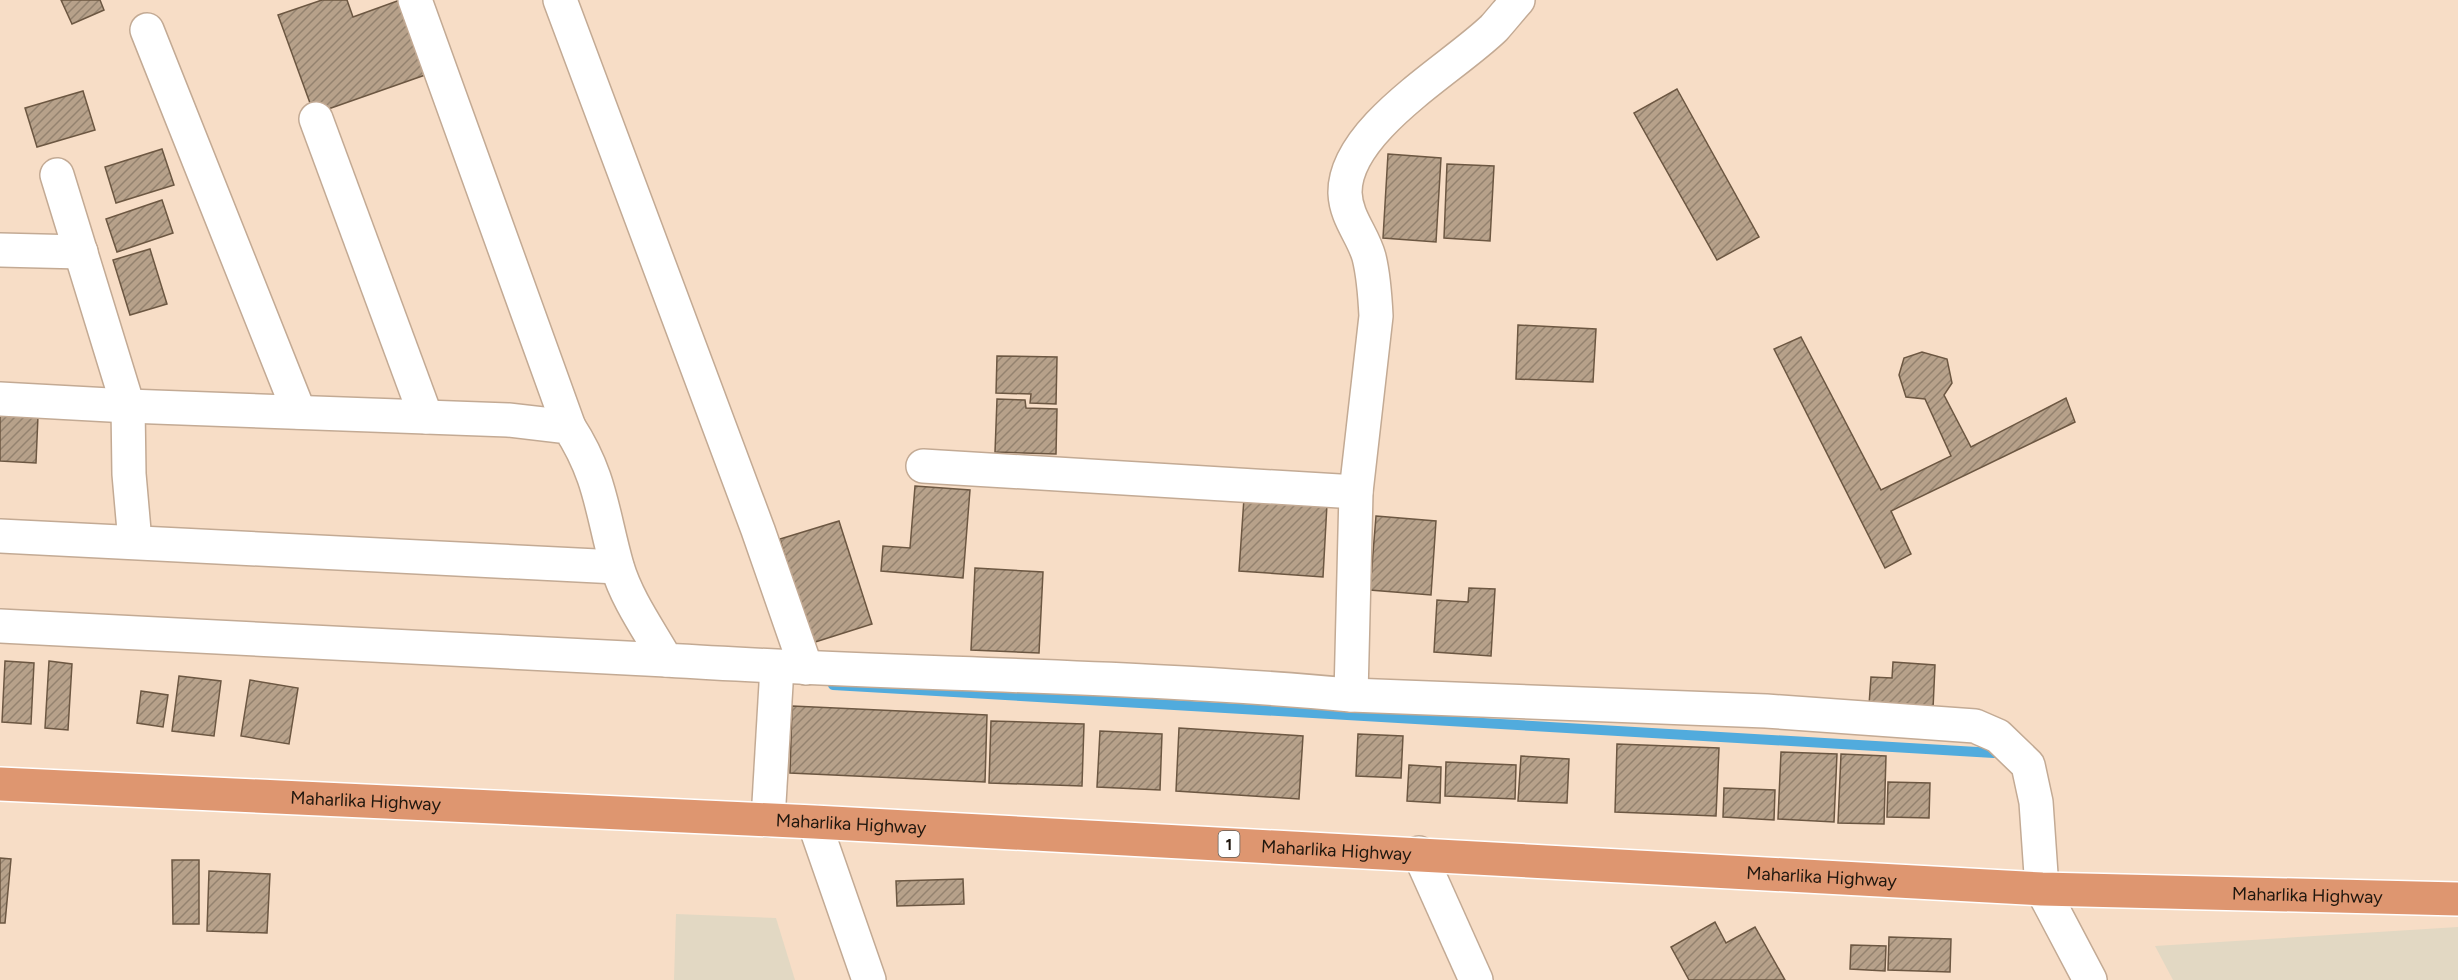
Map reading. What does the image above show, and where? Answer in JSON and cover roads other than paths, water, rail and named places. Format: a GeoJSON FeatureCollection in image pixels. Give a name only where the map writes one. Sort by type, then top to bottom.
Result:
{"type":"FeatureCollection","features":[{"type":"Feature","properties":{"kind":"highway","name":"Maharlika Highway"},"geometry":{"type":"LineString","coordinates":[[0,784],[1419,853],[2042,889],[2458,899]]}},
{"type":"Feature","properties":{"kind":"street"},"geometry":{"type":"LineString","coordinates":[[415,0],[569,427],[591,466],[605,509],[617,567],[634,605],[666,660]]}},
{"type":"Feature","properties":{"kind":"street"},"geometry":{"type":"LineString","coordinates":[[560,0],[758,530],[791,667],[768,820]]}},
{"type":"Feature","properties":{"kind":"street"},"geometry":{"type":"LineString","coordinates":[[1351,695],[1356,492],[1376,316],[1375,288],[1368,255],[1353,227],[1345,194],[1349,172],[1358,151],[1381,122],[1493,28],[1518,0]]}},
{"type":"Feature","properties":{"kind":"street"},"geometry":{"type":"LineString","coordinates":[[147,30],[299,412]]}},
{"type":"Feature","properties":{"kind":"street"},"geometry":{"type":"LineString","coordinates":[[316,119],[426,417]]}},
{"type":"Feature","properties":{"kind":"street"},"geometry":{"type":"LineString","coordinates":[[57,175],[128,406],[129,474],[135,542]]}},
{"type":"Feature","properties":{"kind":"street"},"geometry":{"type":"LineString","coordinates":[[0,250],[81,252]]}},
{"type":"Feature","properties":{"kind":"street"},"geometry":{"type":"LineString","coordinates":[[0,399],[508,420],[569,427]]}},
{"type":"Feature","properties":{"kind":"street"},"geometry":{"type":"LineString","coordinates":[[922,466],[1356,492]]}},
{"type":"Feature","properties":{"kind":"street"},"geometry":{"type":"LineString","coordinates":[[0,536],[617,567]]}},
{"type":"Feature","properties":{"kind":"street"},"geometry":{"type":"LineString","coordinates":[[0,626],[791,667],[1122,680],[1351,695],[1766,711],[1975,726],[1998,736],[2028,765],[2036,802],[2042,889],[2090,980]]}},
{"type":"Feature","properties":{"kind":"street"},"geometry":{"type":"LineString","coordinates":[[814,822],[869,980]]}},
{"type":"Feature","properties":{"kind":"street"},"geometry":{"type":"LineString","coordinates":[[1419,853],[1476,980]]}},
{"type":"Feature","properties":{"kind":"waterway"},"geometry":{"type":"LineString","coordinates":[[833,685],[1994,753]]}}]}
